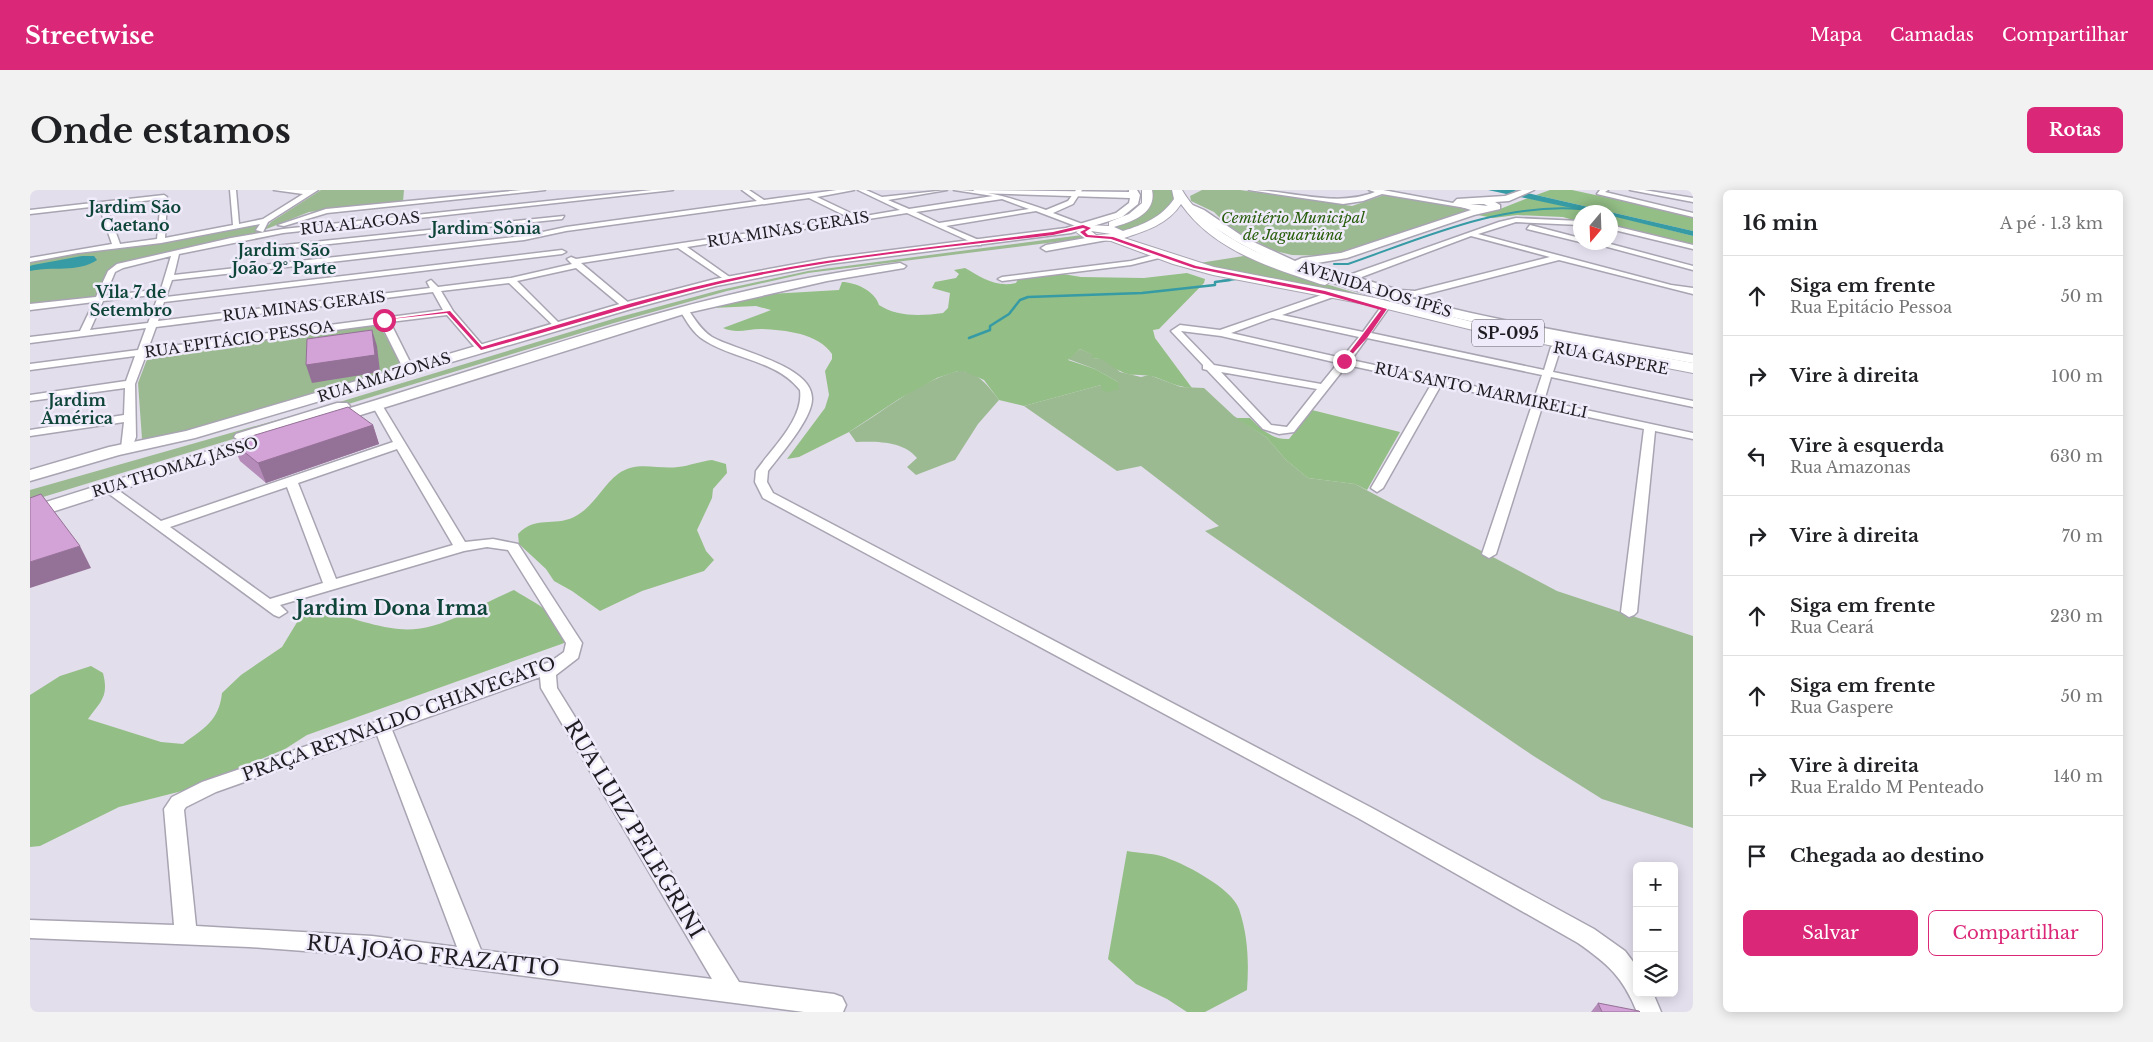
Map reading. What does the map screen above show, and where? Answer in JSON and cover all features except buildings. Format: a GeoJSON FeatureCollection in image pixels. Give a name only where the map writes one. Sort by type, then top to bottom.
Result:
{"type":"FeatureCollection","features":[{"type":"Feature","properties":{"kind":"main road","name":"SP-095"},"geometry":{"type":"LineString","coordinates":[[1177,191],[1190,208],[1215,232],[1248,251],[1302,273],[1363,293],[1462,319],[1693,361]]}},
{"type":"Feature","properties":{"kind":"main road","name":"SP-095"},"geometry":{"type":"LineString","coordinates":[[1171,211],[1179,199],[1177,191]]}},
{"type":"Feature","properties":{"kind":"main road"},"geometry":{"type":"LineString","coordinates":[[1098,233],[1139,212],[1147,205],[1149,199],[1139,192]]}},
{"type":"Feature","properties":{"kind":"main road"},"geometry":{"type":"LineString","coordinates":[[1171,211],[1190,208]]}},
{"type":"Feature","properties":{"kind":"main road","name":"RUA AMAZONAS"},"geometry":{"type":"LineString","coordinates":[[1098,233],[1155,223],[1171,211]]}},
{"type":"Feature","properties":{"kind":"main road","name":"SP-095"},"geometry":{"type":"LineString","coordinates":[[1098,233],[1213,271],[1381,303],[1480,328],[1693,368]]}},
{"type":"Feature","properties":{"kind":"street"},"geometry":{"type":"LineString","coordinates":[[233,190],[236,225]]}},
{"type":"Feature","properties":{"kind":"street"},"geometry":{"type":"LineString","coordinates":[[277,190],[312,192]]}},
{"type":"Feature","properties":{"kind":"street"},"geometry":{"type":"LineString","coordinates":[[84,333],[114,268],[259,234],[316,213],[542,190],[550,204],[568,224],[566,229]]}},
{"type":"Feature","properties":{"kind":"street"},"geometry":{"type":"LineString","coordinates":[[603,190],[616,204]]}},
{"type":"Feature","properties":{"kind":"street","name":"RUA ALAGOAS"},"geometry":{"type":"LineString","coordinates":[[259,234],[670,190]]}},
{"type":"Feature","properties":{"kind":"street"},"geometry":{"type":"LineString","coordinates":[[745,190],[763,202]]}},
{"type":"Feature","properties":{"kind":"street"},"geometry":{"type":"LineString","coordinates":[[800,190],[858,219]]}},
{"type":"Feature","properties":{"kind":"street"},"geometry":{"type":"LineString","coordinates":[[169,278],[248,294],[422,250],[542,236],[566,229],[850,190]]}},
{"type":"Feature","properties":{"kind":"street"},"geometry":{"type":"LineString","coordinates":[[861,190],[978,242]]}},
{"type":"Feature","properties":{"kind":"street"},"geometry":{"type":"LineString","coordinates":[[881,199],[944,190]]}},
{"type":"Feature","properties":{"kind":"street"},"geometry":{"type":"LineString","coordinates":[[957,190],[1006,198],[1098,233]]}},
{"type":"Feature","properties":{"kind":"street"},"geometry":{"type":"LineString","coordinates":[[977,190],[1139,192]]}},
{"type":"Feature","properties":{"kind":"street"},"geometry":{"type":"LineString","coordinates":[[1252,190],[1343,202],[1361,200],[1381,192]]}},
{"type":"Feature","properties":{"kind":"street"},"geometry":{"type":"LineString","coordinates":[[1307,190],[1343,202]]}},
{"type":"Feature","properties":{"kind":"street"},"geometry":{"type":"LineString","coordinates":[[1372,190],[1468,209],[1493,207],[1533,191]]}},
{"type":"Feature","properties":{"kind":"street"},"geometry":{"type":"LineString","coordinates":[[1605,190],[1599,193],[1693,215]]}},
{"type":"Feature","properties":{"kind":"street"},"geometry":{"type":"LineString","coordinates":[[1633,190],[1693,200]]}},
{"type":"Feature","properties":{"kind":"street"},"geometry":{"type":"LineString","coordinates":[[1006,198],[1022,195],[1024,191]]}},
{"type":"Feature","properties":{"kind":"street"},"geometry":{"type":"LineString","coordinates":[[1045,213],[1067,205],[1079,191]]}},
{"type":"Feature","properties":{"kind":"street"},"geometry":{"type":"LineString","coordinates":[[30,260],[78,251],[161,241],[236,225],[266,221],[312,192]]}},
{"type":"Feature","properties":{"kind":"street","name":"RUA AMAZONAS"},"geometry":{"type":"LineString","coordinates":[[30,476],[58,473],[127,448],[188,435],[627,306],[728,280],[829,261],[978,242],[1053,234],[1098,233],[1133,204],[1139,192]]}},
{"type":"Feature","properties":{"kind":"street"},"geometry":{"type":"LineString","coordinates":[[409,193],[413,217],[434,289],[449,312],[481,349]]}},
{"type":"Feature","properties":{"kind":"street"},"geometry":{"type":"LineString","coordinates":[[733,198],[752,196]]}},
{"type":"Feature","properties":{"kind":"street"},"geometry":{"type":"LineString","coordinates":[[30,212],[164,197],[161,241]]}},
{"type":"Feature","properties":{"kind":"street","name":"RUA MINAS GERAIS"},"geometry":{"type":"LineString","coordinates":[[30,340],[153,325],[248,294],[434,289],[511,280],[575,264],[680,246],[1006,198]]}},
{"type":"Feature","properties":{"kind":"street"},"geometry":{"type":"LineString","coordinates":[[1468,209],[1458,202],[1515,198]]}},
{"type":"Feature","properties":{"kind":"street"},"geometry":{"type":"LineString","coordinates":[[1478,200],[1493,207]]}},
{"type":"Feature","properties":{"kind":"street"},"geometry":{"type":"LineString","coordinates":[[102,204],[117,247]]}},
{"type":"Feature","properties":{"kind":"street","name":"AVENIDA DOS IPÊS"},"geometry":{"type":"LineString","coordinates":[[1190,208],[1207,214],[1228,232],[1244,242],[1272,255],[1300,261],[1358,287],[1456,314],[1693,361]]}},
{"type":"Feature","properties":{"kind":"street"},"geometry":{"type":"LineString","coordinates":[[939,225],[1036,209]]}},
{"type":"Feature","properties":{"kind":"street"},"geometry":{"type":"LineString","coordinates":[[1300,261],[1342,256],[1468,209]]}},
{"type":"Feature","properties":{"kind":"street"},"geometry":{"type":"LineString","coordinates":[[622,211],[630,220]]}},
{"type":"Feature","properties":{"kind":"street"},"geometry":{"type":"LineString","coordinates":[[256,250],[562,217]]}},
{"type":"Feature","properties":{"kind":"street"},"geometry":{"type":"LineString","coordinates":[[248,294],[259,234],[266,221]]}},
{"type":"Feature","properties":{"kind":"street"},"geometry":{"type":"LineString","coordinates":[[1557,258],[1414,294],[1398,293],[1354,279],[1355,276],[1509,222],[1573,223]]}},
{"type":"Feature","properties":{"kind":"street"},"geometry":{"type":"LineString","coordinates":[[1509,222],[1573,238]]}},
{"type":"Feature","properties":{"kind":"street"},"geometry":{"type":"LineString","coordinates":[[1618,229],[1693,247]]}},
{"type":"Feature","properties":{"kind":"street"},"geometry":{"type":"LineString","coordinates":[[1033,250],[1091,242],[1098,233]]}},
{"type":"Feature","properties":{"kind":"street"},"geometry":{"type":"LineString","coordinates":[[30,486],[58,473],[232,432],[648,307],[716,289],[848,263],[1098,233]]}},
{"type":"Feature","properties":{"kind":"street"},"geometry":{"type":"LineString","coordinates":[[43,503],[252,434],[723,293],[860,266],[1098,233]]}},
{"type":"Feature","properties":{"kind":"street"},"geometry":{"type":"LineString","coordinates":[[1471,234],[1557,258],[1691,290],[1693,298]]}},
{"type":"Feature","properties":{"kind":"street"},"geometry":{"type":"LineString","coordinates":[[542,236],[627,306]]}},
{"type":"Feature","properties":{"kind":"street"},"geometry":{"type":"LineString","coordinates":[[680,246],[728,280]]}},
{"type":"Feature","properties":{"kind":"street"},"geometry":{"type":"LineString","coordinates":[[1618,249],[1693,268]]}},
{"type":"Feature","properties":{"kind":"street"},"geometry":{"type":"LineString","coordinates":[[162,300],[248,294],[562,252]]}},
{"type":"Feature","properties":{"kind":"street"},"geometry":{"type":"LineString","coordinates":[[127,448],[130,437],[128,418],[130,384],[162,300],[176,253]]}},
{"type":"Feature","properties":{"kind":"street"},"geometry":{"type":"LineString","coordinates":[[1002,279],[1131,263],[1160,255]]}},
{"type":"Feature","properties":{"kind":"street","name":"RUA THOMAZ JASSO"},"geometry":{"type":"LineString","coordinates":[[30,513],[43,503],[107,488],[684,310],[800,282],[914,265]]}},
{"type":"Feature","properties":{"kind":"street"},"geometry":{"type":"LineString","coordinates":[[511,280],[558,327]]}},
{"type":"Feature","properties":{"kind":"street"},"geometry":{"type":"LineString","coordinates":[[31,308],[165,290]]}},
{"type":"Feature","properties":{"kind":"street"},"geometry":{"type":"LineString","coordinates":[[1221,333],[1330,294]]}},
{"type":"Feature","properties":{"kind":"street","name":"RUA GASPERE"},"geometry":{"type":"LineString","coordinates":[[1330,294],[1462,329],[1693,373]]}},
{"type":"Feature","properties":{"kind":"street"},"geometry":{"type":"LineString","coordinates":[[1207,367],[1267,427],[1279,431],[1290,430],[1365,336],[1384,309]]}},
{"type":"Feature","properties":{"kind":"street"},"geometry":{"type":"LineString","coordinates":[[684,310],[693,324],[709,339],[786,371],[798,379],[806,390],[808,396],[804,410],[762,471],[761,482],[768,495],[1365,813],[1586,936],[1617,958],[1633,980]]}},
{"type":"Feature","properties":{"kind":"street","name":"RUA EPITÁCIO PESSOA"},"geometry":{"type":"LineString","coordinates":[[30,367],[143,352],[240,335],[449,312]]}},
{"type":"Feature","properties":{"kind":"street"},"geometry":{"type":"LineString","coordinates":[[1270,315],[1693,404]]}},
{"type":"Feature","properties":{"kind":"street"},"geometry":{"type":"LineString","coordinates":[[384,320],[408,370]]}},
{"type":"Feature","properties":{"kind":"street","name":"RUA SANTO MARMIRELLI"},"geometry":{"type":"LineString","coordinates":[[1207,367],[1176,332],[1180,328],[1221,333],[1693,436]]}},
{"type":"Feature","properties":{"kind":"street"},"geometry":{"type":"LineString","coordinates":[[1489,554],[1556,347]]}},
{"type":"Feature","properties":{"kind":"street"},"geometry":{"type":"LineString","coordinates":[[1207,367],[1323,388]]}},
{"type":"Feature","properties":{"kind":"street"},"geometry":{"type":"LineString","coordinates":[[1377,488],[1438,381]]}},
{"type":"Feature","properties":{"kind":"street"},"geometry":{"type":"LineString","coordinates":[[30,398],[130,384]]}},
{"type":"Feature","properties":{"kind":"street"},"geometry":{"type":"LineString","coordinates":[[377,405],[461,547]]}},
{"type":"Feature","properties":{"kind":"street"},"geometry":{"type":"LineString","coordinates":[[30,433],[128,418]]}},
{"type":"Feature","properties":{"kind":"street"},"geometry":{"type":"LineString","coordinates":[[1629,612],[1650,426]]}},
{"type":"Feature","properties":{"kind":"street"},"geometry":{"type":"LineString","coordinates":[[107,488],[159,526],[400,444]]}},
{"type":"Feature","properties":{"kind":"street"},"geometry":{"type":"LineString","coordinates":[[43,503],[58,473]]}},
{"type":"Feature","properties":{"kind":"street"},"geometry":{"type":"LineString","coordinates":[[291,481],[331,586]]}},
{"type":"Feature","properties":{"kind":"street","name":"PRAÇA REYNALDO CHIAVEGATO"},"geometry":{"type":"LineString","coordinates":[[159,526],[273,608],[331,586],[461,547],[487,542],[513,546],[574,643],[572,654],[556,666],[209,787],[179,802],[174,809],[186,935]]}},
{"type":"Feature","properties":{"kind":"street","name":"RUA LUIZ PELEGRINI"},"geometry":{"type":"LineString","coordinates":[[556,666],[548,674],[549,688],[732,991]]}},
{"type":"Feature","properties":{"kind":"street"},"geometry":{"type":"LineString","coordinates":[[382,726],[473,959]]}},
{"type":"Feature","properties":{"kind":"street","name":"RUA JOÃO FRAZATTO"},"geometry":{"type":"LineString","coordinates":[[30,929],[186,935],[372,946],[834,1005]]}},
{"type":"Feature","properties":{"kind":"street"},"geometry":{"type":"LineString","coordinates":[[1642,997],[1649,1012]]}},
{"type":"Feature","properties":{"kind":"green space"},"geometry":{"type":"Polygon","coordinates":[[[321,190],[404,190],[403,202],[309,212],[264,230],[271,222],[321,190]]]}},
{"type":"Feature","properties":{"kind":"green space"},"geometry":{"type":"Polygon","coordinates":[[[1150,190],[1171,190],[1176,196],[1160,217],[1124,233],[1111,228],[1134,220],[1147,211],[1151,205],[1152,198],[1150,190]]]}},
{"type":"Feature","properties":{"kind":"green space","name":"Cemitério Municipal de Jaguariúna"},"geometry":{"type":"Polygon","coordinates":[[[1202,190],[1240,190],[1352,206],[1387,194],[1463,207],[1468,210],[1333,256],[1292,255],[1271,250],[1253,239],[1233,231],[1214,212],[1191,201],[1190,196],[1202,190]]]}},
{"type":"Feature","properties":{"kind":"green space"},"geometry":{"type":"Polygon","coordinates":[[[1550,190],[1572,190],[1693,216],[1693,231],[1618,214],[1618,205],[1580,205],[1536,195],[1550,190]]]}},
{"type":"Feature","properties":{"kind":"green space"},"geometry":{"type":"Polygon","coordinates":[[[1528,198],[1573,208],[1573,220],[1563,217],[1517,215],[1493,218],[1478,215],[1528,198]]]}},
{"type":"Feature","properties":{"kind":"green space"},"geometry":{"type":"Polygon","coordinates":[[[1618,217],[1693,236],[1693,246],[1618,229],[1618,217]]]}},
{"type":"Feature","properties":{"kind":"green space"},"geometry":{"type":"Polygon","coordinates":[[[258,224],[257,234],[113,268],[96,298],[30,306],[30,262],[258,224]]]}},
{"type":"Feature","properties":{"kind":"green space"},"geometry":{"type":"Polygon","coordinates":[[[1082,235],[1087,238],[808,273],[727,291],[614,323],[30,501],[30,490],[333,404],[616,318],[720,290],[808,271],[1082,235]]]}},
{"type":"Feature","properties":{"kind":"green space"},"geometry":{"type":"Polygon","coordinates":[[[1250,255],[1326,284],[1497,330],[1193,264],[1250,255]]]}},
{"type":"Feature","properties":{"kind":"green space"},"geometry":{"type":"Polygon","coordinates":[[[965,268],[989,281],[1002,284],[1016,283],[1018,279],[1063,274],[1081,277],[1144,278],[1187,273],[1205,279],[1204,283],[1159,329],[1153,330],[1155,338],[1192,388],[1176,385],[1151,376],[1124,373],[1105,361],[1092,358],[1093,355],[1080,349],[1068,360],[1095,369],[1118,382],[1119,389],[1107,392],[1102,390],[1101,385],[1024,406],[999,400],[984,380],[964,371],[958,371],[937,378],[899,399],[849,432],[799,457],[787,459],[825,408],[829,395],[825,371],[832,359],[832,354],[818,341],[800,334],[756,329],[737,331],[723,328],[771,310],[756,306],[712,308],[770,294],[839,290],[842,282],[864,288],[877,300],[879,305],[894,312],[918,315],[943,313],[948,308],[950,293],[932,288],[935,282],[956,278],[959,274],[954,270],[965,268]]]}},
{"type":"Feature","properties":{"kind":"green space"},"geometry":{"type":"Polygon","coordinates":[[[378,322],[404,370],[186,433],[142,439],[138,383],[149,354],[378,322]]]}},
{"type":"Feature","properties":{"kind":"green space"},"geometry":{"type":"Polygon","coordinates":[[[1080,349],[1094,355],[1093,358],[1107,360],[1120,372],[1141,377],[1149,375],[1181,387],[1204,388],[1234,416],[1266,437],[1286,460],[1308,478],[1355,484],[1557,591],[1693,636],[1693,828],[1602,799],[1532,755],[1205,531],[1219,526],[1141,466],[1117,471],[1024,406],[1101,385],[1117,385],[1118,382],[1095,369],[1068,359],[1080,349]]]}},
{"type":"Feature","properties":{"kind":"green space"},"geometry":{"type":"Polygon","coordinates":[[[958,371],[965,371],[976,376],[999,400],[978,424],[955,460],[916,475],[907,467],[917,458],[905,448],[889,443],[856,442],[849,432],[929,382],[958,371]]]}},
{"type":"Feature","properties":{"kind":"green space"},"geometry":{"type":"Polygon","coordinates":[[[1312,410],[1400,432],[1367,490],[1355,484],[1308,478],[1286,460],[1266,437],[1236,418],[1250,418],[1273,436],[1289,439],[1312,410]]]}},
{"type":"Feature","properties":{"kind":"green space"},"geometry":{"type":"Polygon","coordinates":[[[712,460],[726,464],[727,473],[713,489],[712,498],[697,530],[706,551],[714,560],[704,571],[642,591],[600,611],[554,581],[546,569],[519,544],[518,534],[531,525],[566,520],[581,513],[612,479],[625,470],[640,466],[670,468],[712,460]]]}},
{"type":"Feature","properties":{"kind":"green space"},"geometry":{"type":"Polygon","coordinates":[[[514,590],[545,609],[567,642],[307,735],[285,749],[190,789],[119,807],[40,846],[30,847],[30,695],[60,676],[91,666],[103,673],[105,688],[103,698],[88,719],[161,742],[183,744],[204,728],[214,717],[218,711],[222,693],[241,675],[282,647],[299,619],[318,608],[380,626],[414,629],[444,622],[514,590]]]}},
{"type":"Feature","properties":{"kind":"green space"},"geometry":{"type":"Polygon","coordinates":[[[1127,851],[1157,855],[1181,864],[1217,885],[1235,901],[1242,919],[1246,939],[1248,959],[1247,990],[1205,1012],[1187,1012],[1167,999],[1136,984],[1108,959],[1127,851]]]}},
{"type":"Feature","properties":{"kind":"water"},"geometry":{"type":"Polygon","coordinates":[[[1488,190],[1514,190],[1579,205],[1573,205],[1573,208],[1488,190]]]}},
{"type":"Feature","properties":{"kind":"water"},"geometry":{"type":"Polygon","coordinates":[[[1618,214],[1693,231],[1693,236],[1618,217],[1618,214]]]}},
{"type":"Feature","properties":{"kind":"water"},"geometry":{"type":"Polygon","coordinates":[[[82,256],[94,256],[97,260],[90,264],[73,268],[30,271],[30,266],[33,265],[82,256]]]}},
{"type":"Feature","properties":{"kind":"waterway"},"geometry":{"type":"LineString","coordinates":[[1334,264],[1348,264],[1462,224],[1491,217],[1520,211],[1573,209]]}},
{"type":"Feature","properties":{"kind":"waterway"},"geometry":{"type":"LineString","coordinates":[[1221,281],[1237,279]]}},
{"type":"Feature","properties":{"kind":"waterway"},"geometry":{"type":"LineString","coordinates":[[969,338],[990,330],[990,326],[1009,314],[1020,300],[1028,297],[1142,293],[1215,285],[1215,282],[1230,280]]}},
{"type":"Feature","properties":{"kind":"district","name":"Jardim São Caetano"},"geometry":{"type":"Point","coordinates":[135,216]}},
{"type":"Feature","properties":{"kind":"district","name":"Jardim Sônia"},"geometry":{"type":"Point","coordinates":[486,228]}},
{"type":"Feature","properties":{"kind":"district","name":"Jardim São João 2° Parte"},"geometry":{"type":"Point","coordinates":[284,259]}},
{"type":"Feature","properties":{"kind":"district","name":"Vila 7 de Setembro"},"geometry":{"type":"Point","coordinates":[131,301]}},
{"type":"Feature","properties":{"kind":"district","name":"Jardim América"},"geometry":{"type":"Point","coordinates":[77,409]}},
{"type":"Feature","properties":{"kind":"district","name":"Jardim Dona Irma"},"geometry":{"type":"Point","coordinates":[392,608]}},
{"type":"Feature","properties":{"kind":"route"},"geometry":{"type":"LineString","coordinates":[[384,320],[449,312],[481,349],[627,306],[751,275],[829,261],[1053,234],[1083,226],[1089,228],[1082,232],[1087,236],[1112,238],[1195,267],[1325,293],[1384,309],[1344,361]]}}]}
